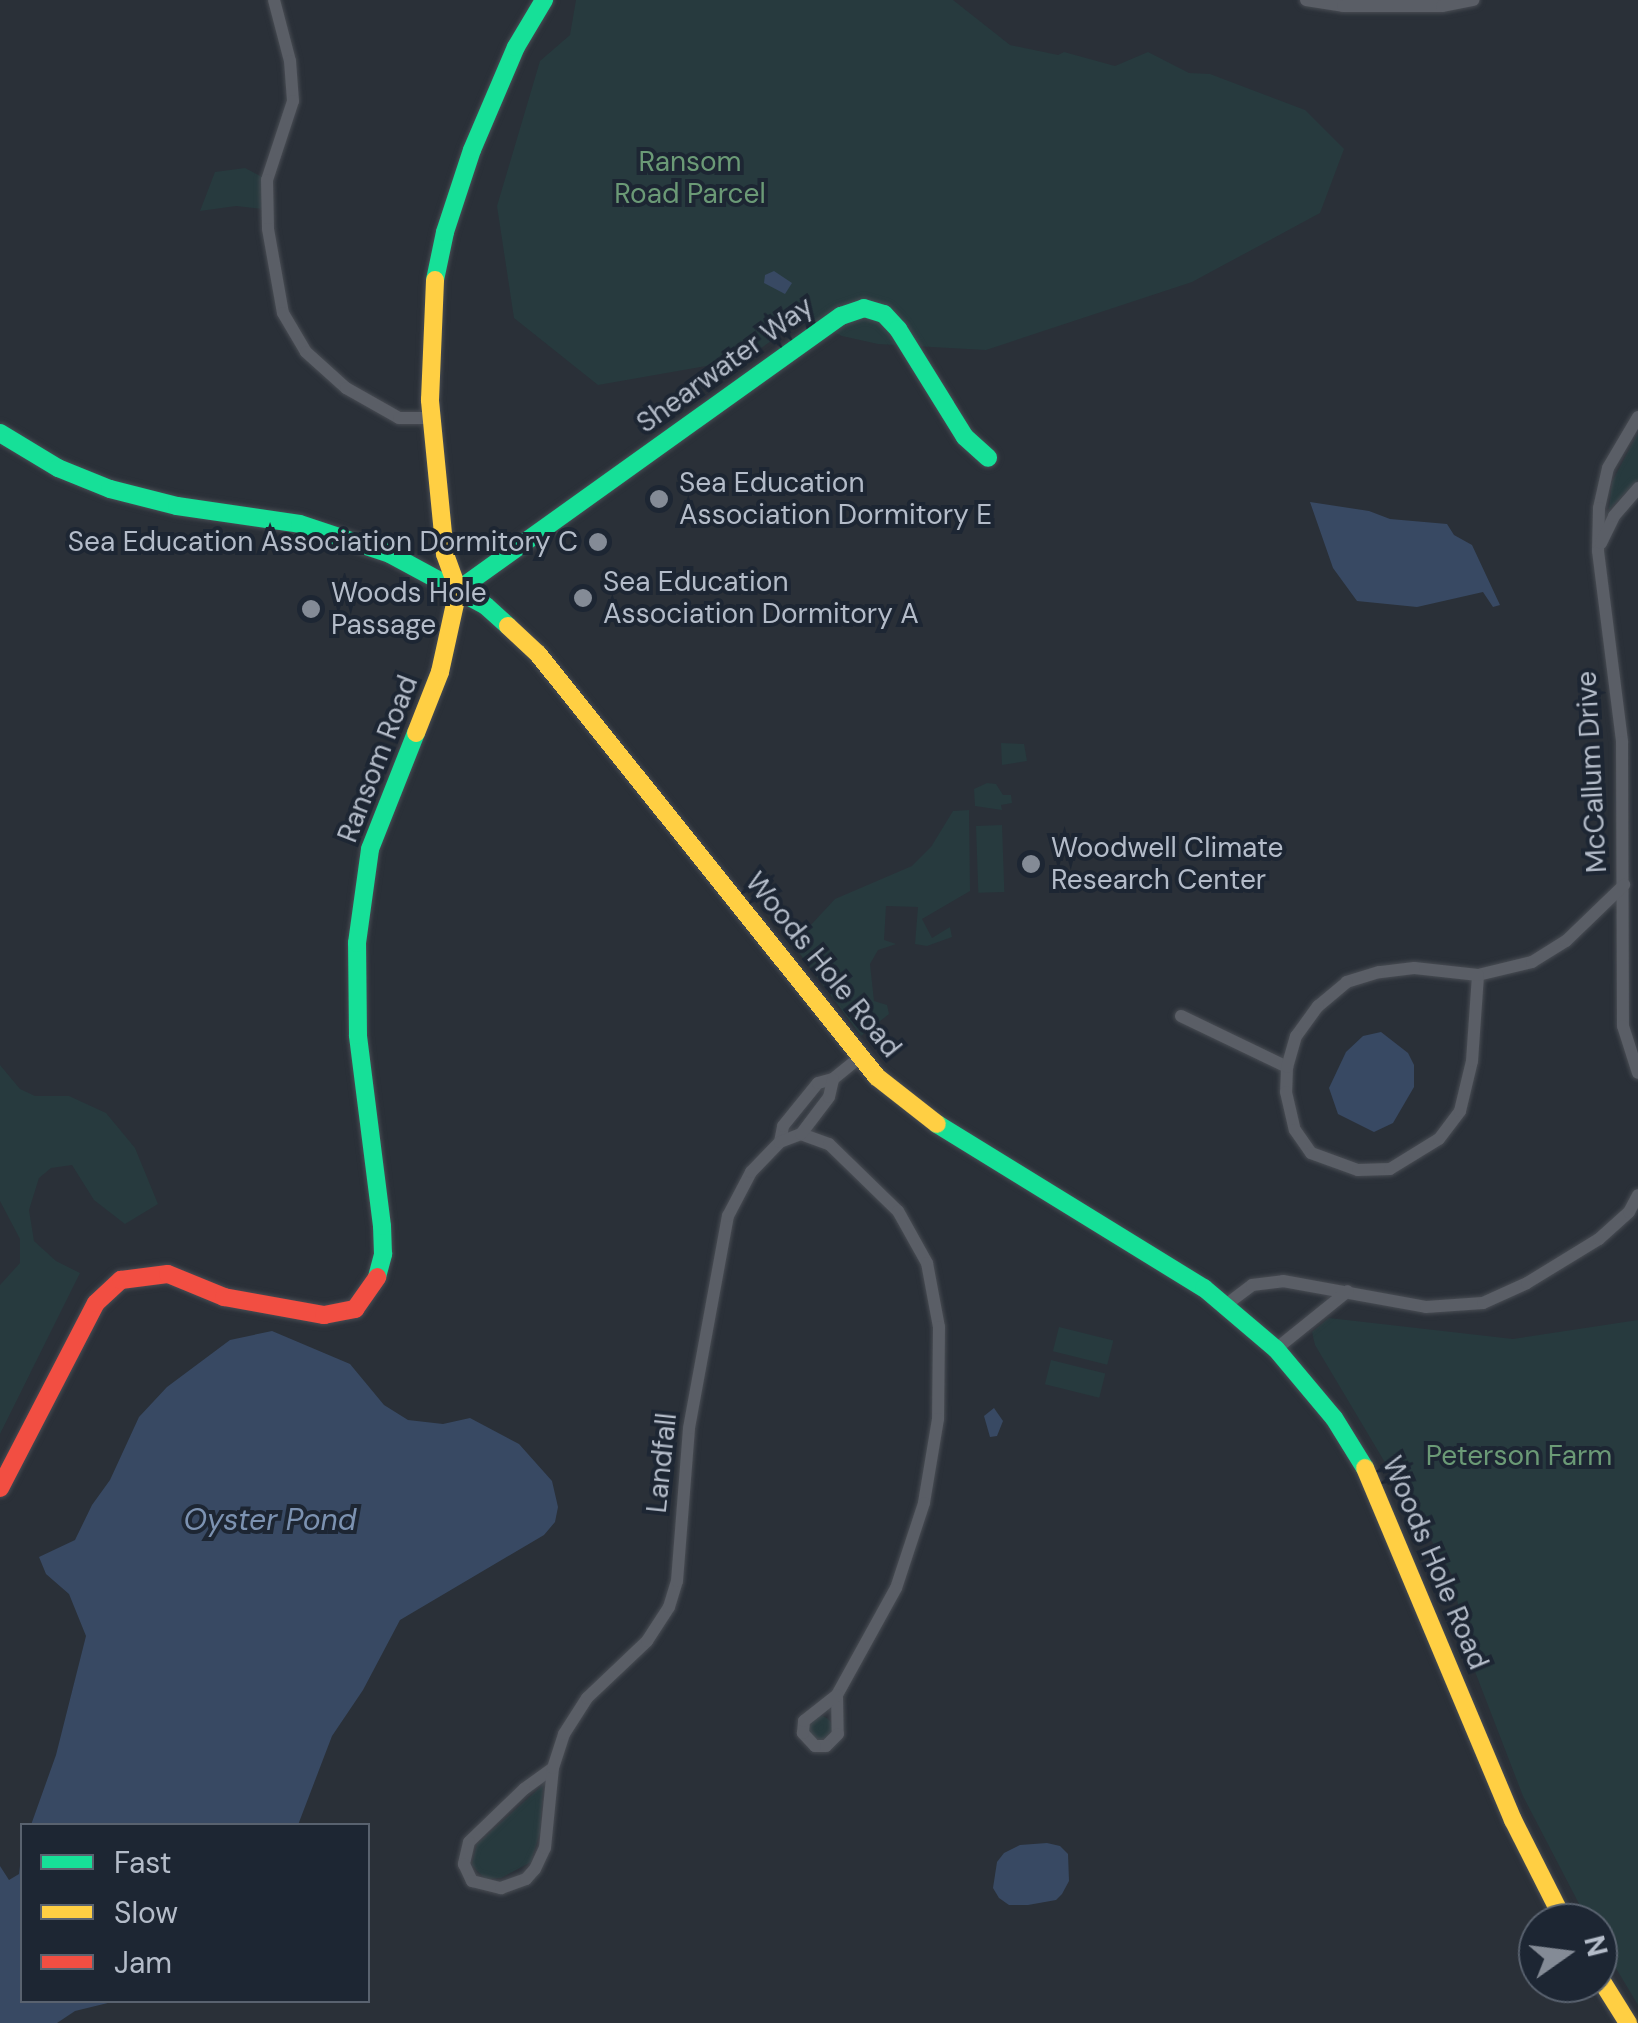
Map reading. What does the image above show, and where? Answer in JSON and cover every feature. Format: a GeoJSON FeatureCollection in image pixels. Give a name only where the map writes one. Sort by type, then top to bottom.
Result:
{"type":"FeatureCollection","features":[{"type":"Feature","properties":{"kind":"main road","name":"Ransom Road"},"geometry":{"type":"LineString","coordinates":[[0,1488],[96,1304],[121,1280],[168,1274],[224,1297],[324,1316],[354,1308],[376,1283],[383,1254],[382,1226],[358,1035],[356,943],[370,849],[440,672],[458,590],[445,554],[432,418],[430,316],[445,232],[490,104],[544,0]]}},
{"type":"Feature","properties":{"kind":"main road","name":"Shearwater Way"},"geometry":{"type":"LineString","coordinates":[[458,590],[841,316],[864,308],[884,314],[898,329],[965,436],[988,458]]}},
{"type":"Feature","properties":{"kind":"main road","name":"Woods Hole Road"},"geometry":{"type":"LineString","coordinates":[[0,434],[58,468],[110,489],[177,506],[300,524],[406,560],[486,606],[538,654],[652,792],[858,1059],[927,1118],[1227,1304],[1276,1349],[1334,1418],[1372,1478],[1487,1761],[1555,1903]]}},
{"type":"Feature","properties":{"kind":"street"},"geometry":{"type":"LineString","coordinates":[[274,0],[290,61],[293,101],[267,180],[268,229],[283,313],[306,352],[346,388],[398,418],[432,418]]}},
{"type":"Feature","properties":{"kind":"street"},"geometry":{"type":"LineString","coordinates":[[1306,0],[1348,6],[1442,6],[1472,0]]}},
{"type":"Feature","properties":{"kind":"street","name":"McCallum Drive"},"geometry":{"type":"LineString","coordinates":[[1638,417],[1608,468],[1599,508],[1598,551],[1622,742],[1622,1026],[1638,1073]]}},
{"type":"Feature","properties":{"kind":"street"},"geometry":{"type":"LineString","coordinates":[[1598,551],[1614,516],[1638,488]]}},
{"type":"Feature","properties":{"kind":"street"},"geometry":{"type":"LineString","coordinates":[[1478,975],[1465,1098],[1452,1125],[1406,1163],[1390,1170],[1358,1170],[1311,1153],[1295,1130],[1286,1092],[1287,1067],[1296,1036],[1318,1006],[1347,982],[1378,972],[1414,968],[1478,975],[1532,962],[1566,942],[1624,885]]}},
{"type":"Feature","properties":{"kind":"street"},"geometry":{"type":"LineString","coordinates":[[1181,1016],[1287,1067]]}},
{"type":"Feature","properties":{"kind":"street","name":"Landfall"},"geometry":{"type":"LineString","coordinates":[[780,1142],[783,1126],[818,1082],[833,1080],[858,1059]]}},
{"type":"Feature","properties":{"kind":"street","name":"Landfall"},"geometry":{"type":"LineString","coordinates":[[553,1768],[469,1842],[464,1864],[472,1881],[501,1888],[526,1879],[535,1869],[545,1848],[553,1768],[580,1706],[647,1641],[674,1593],[686,1444],[728,1216],[751,1172],[780,1142],[801,1134],[829,1097],[833,1080]]}},
{"type":"Feature","properties":{"kind":"street"},"geometry":{"type":"LineString","coordinates":[[801,1134],[829,1144],[898,1211],[927,1264],[939,1326],[938,1419],[924,1503],[896,1588],[837,1694]]}},
{"type":"Feature","properties":{"kind":"street"},"geometry":{"type":"LineString","coordinates":[[1227,1304],[1265,1282],[1348,1291],[1444,1308],[1483,1303],[1528,1284],[1599,1239],[1628,1212],[1638,1195]]}},
{"type":"Feature","properties":{"kind":"street"},"geometry":{"type":"LineString","coordinates":[[1276,1349],[1348,1291]]}},
{"type":"Feature","properties":{"kind":"green space","name":"Ransom Road Parcel"},"geometry":{"type":"Polygon","coordinates":[[[576,0],[953,0],[1010,45],[1058,55],[1064,52],[1115,66],[1148,52],[1189,73],[1210,74],[1305,110],[1344,149],[1320,213],[1192,282],[986,350],[878,344],[842,336],[804,317],[746,359],[598,385],[514,318],[497,206],[540,61],[570,35],[576,0]]]}},
{"type":"Feature","properties":{"kind":"green space"},"geometry":{"type":"Polygon","coordinates":[[[245,168],[262,177],[262,209],[236,206],[200,211],[215,172],[245,168]]]}},
{"type":"Feature","properties":{"kind":"green space"},"geometry":{"type":"Polygon","coordinates":[[[1638,433],[1638,480],[1609,510],[1612,482],[1638,433]]]}},
{"type":"Feature","properties":{"kind":"green space"},"geometry":{"type":"Polygon","coordinates":[[[1001,743],[1024,744],[1027,761],[1002,765],[1001,743]]]}},
{"type":"Feature","properties":{"kind":"green space"},"geometry":{"type":"Polygon","coordinates":[[[996,784],[1003,795],[1011,795],[1012,803],[1001,805],[1002,810],[975,806],[974,789],[996,784]]]}},
{"type":"Feature","properties":{"kind":"green space"},"geometry":{"type":"Polygon","coordinates":[[[969,810],[970,891],[922,919],[932,938],[950,927],[952,937],[927,946],[915,944],[918,907],[886,906],[884,940],[896,944],[878,950],[870,964],[874,1001],[887,1005],[889,1014],[861,1036],[797,950],[796,941],[835,899],[912,866],[931,847],[953,811],[969,810]]]}},
{"type":"Feature","properties":{"kind":"green space"},"geometry":{"type":"Polygon","coordinates":[[[1002,825],[1004,892],[978,893],[976,826],[1002,825]]]}},
{"type":"Feature","properties":{"kind":"green space"},"geometry":{"type":"Polygon","coordinates":[[[0,1065],[20,1089],[35,1096],[69,1096],[106,1113],[135,1148],[158,1204],[125,1224],[94,1200],[72,1165],[51,1168],[39,1178],[29,1210],[34,1241],[56,1261],[80,1273],[0,1434],[0,1285],[20,1263],[20,1239],[0,1201],[0,1065]]]}},
{"type":"Feature","properties":{"kind":"green space","name":"Peterson Farm"},"geometry":{"type":"Polygon","coordinates":[[[1329,1318],[1513,1339],[1638,1320],[1638,2005],[1618,1972],[1618,1903],[1579,1903],[1523,1796],[1469,1656],[1452,1575],[1315,1345],[1312,1332],[1329,1318]]]}},
{"type":"Feature","properties":{"kind":"green space"},"geometry":{"type":"Polygon","coordinates":[[[1059,1327],[1113,1341],[1107,1365],[1053,1351],[1059,1327]]]}},
{"type":"Feature","properties":{"kind":"green space"},"geometry":{"type":"Polygon","coordinates":[[[1051,1360],[1105,1374],[1099,1398],[1045,1384],[1051,1360]]]}},
{"type":"Feature","properties":{"kind":"green space"},"geometry":{"type":"Polygon","coordinates":[[[820,1716],[829,1719],[829,1737],[820,1740],[811,1737],[808,1728],[811,1719],[820,1716]]]}},
{"type":"Feature","properties":{"kind":"green space"},"geometry":{"type":"Polygon","coordinates":[[[543,1785],[540,1832],[531,1862],[501,1878],[485,1879],[472,1865],[477,1844],[543,1785]]]}},
{"type":"Feature","properties":{"kind":"water"},"geometry":{"type":"Polygon","coordinates":[[[774,271],[792,283],[785,294],[764,283],[765,275],[774,271]]]}},
{"type":"Feature","properties":{"kind":"water"},"geometry":{"type":"Polygon","coordinates":[[[1310,502],[1369,511],[1390,519],[1447,524],[1454,535],[1472,545],[1500,605],[1493,607],[1483,592],[1417,607],[1357,601],[1333,568],[1310,502]]]}},
{"type":"Feature","properties":{"kind":"water"},"geometry":{"type":"Polygon","coordinates":[[[1381,1032],[1408,1053],[1414,1065],[1414,1087],[1393,1123],[1374,1132],[1338,1114],[1329,1088],[1346,1052],[1363,1036],[1381,1032]]]}},
{"type":"Feature","properties":{"kind":"water","name":"Oyster Pond"},"geometry":{"type":"Polygon","coordinates":[[[272,1331],[350,1364],[384,1405],[408,1420],[443,1424],[470,1418],[519,1444],[552,1481],[558,1507],[555,1522],[544,1535],[400,1620],[363,1690],[332,1736],[299,1823],[32,1823],[56,1755],[86,1636],[69,1594],[46,1574],[39,1557],[75,1540],[110,1480],[139,1417],[167,1387],[230,1340],[272,1331]]]}},
{"type":"Feature","properties":{"kind":"water"},"geometry":{"type":"Polygon","coordinates":[[[994,1408],[1003,1421],[997,1436],[990,1437],[984,1416],[994,1408]]]}},
{"type":"Feature","properties":{"kind":"water"},"geometry":{"type":"Polygon","coordinates":[[[1020,1845],[1060,1846],[1068,1854],[1069,1881],[1062,1894],[1056,1900],[1028,1905],[1009,1905],[999,1898],[993,1888],[997,1862],[1004,1853],[1020,1845]]]}},
{"type":"Feature","properties":{"kind":"water"},"geometry":{"type":"Polygon","coordinates":[[[0,1866],[9,1880],[19,1874],[20,1866],[20,2003],[108,2003],[75,2011],[57,2023],[0,2023],[0,1866]]]}},
{"type":"Feature","properties":{"kind":"traffic: fast"},"geometry":{"type":"LineString","coordinates":[[435,280],[445,232],[472,150],[516,47],[544,0]]}},
{"type":"Feature","properties":{"kind":"traffic: fast"},"geometry":{"type":"LineString","coordinates":[[458,590],[841,316],[864,308],[884,314],[898,329],[965,437],[988,458]]}},
{"type":"Feature","properties":{"kind":"traffic: fast"},"geometry":{"type":"LineString","coordinates":[[0,433],[58,468],[110,489],[177,506],[300,524],[390,554],[486,606],[508,626]]}},
{"type":"Feature","properties":{"kind":"traffic: fast"},"geometry":{"type":"LineString","coordinates":[[377,1277],[383,1254],[382,1226],[358,1035],[357,943],[370,849],[416,733]]}},
{"type":"Feature","properties":{"kind":"traffic: fast"},"geometry":{"type":"LineString","coordinates":[[937,1124],[1204,1288],[1276,1349],[1334,1418],[1365,1468]]}},
{"type":"Feature","properties":{"kind":"traffic: slow"},"geometry":{"type":"LineString","coordinates":[[416,733],[440,672],[458,590],[445,554],[430,400],[435,280]]}},
{"type":"Feature","properties":{"kind":"traffic: slow"},"geometry":{"type":"LineString","coordinates":[[508,626],[538,654],[877,1077],[937,1124]]}},
{"type":"Feature","properties":{"kind":"traffic: slow"},"geometry":{"type":"LineString","coordinates":[[1365,1468],[1513,1820],[1555,1903]]}},
{"type":"Feature","properties":{"kind":"traffic: slow"},"geometry":{"type":"LineString","coordinates":[[1616,2003],[1628,2023]]}},
{"type":"Feature","properties":{"kind":"traffic: jam"},"geometry":{"type":"LineString","coordinates":[[0,1488],[96,1303],[121,1280],[168,1274],[224,1297],[324,1315],[355,1309],[377,1277]]}},
{"type":"Feature","properties":{"kind":"place","name":"Sea Education Association Dormitory E"},"geometry":{"type":"Point","coordinates":[659,499]}},
{"type":"Feature","properties":{"kind":"place","name":"Sea Education Association Dormitory C"},"geometry":{"type":"Point","coordinates":[598,542]}},
{"type":"Feature","properties":{"kind":"place","name":"Sea Education Association Dormitory A"},"geometry":{"type":"Point","coordinates":[583,598]}},
{"type":"Feature","properties":{"kind":"place","name":"Woods Hole Passage"},"geometry":{"type":"Point","coordinates":[311,609]}},
{"type":"Feature","properties":{"kind":"place","name":"Woodwell Climate Research Center"},"geometry":{"type":"Point","coordinates":[1031,864]}}]}
